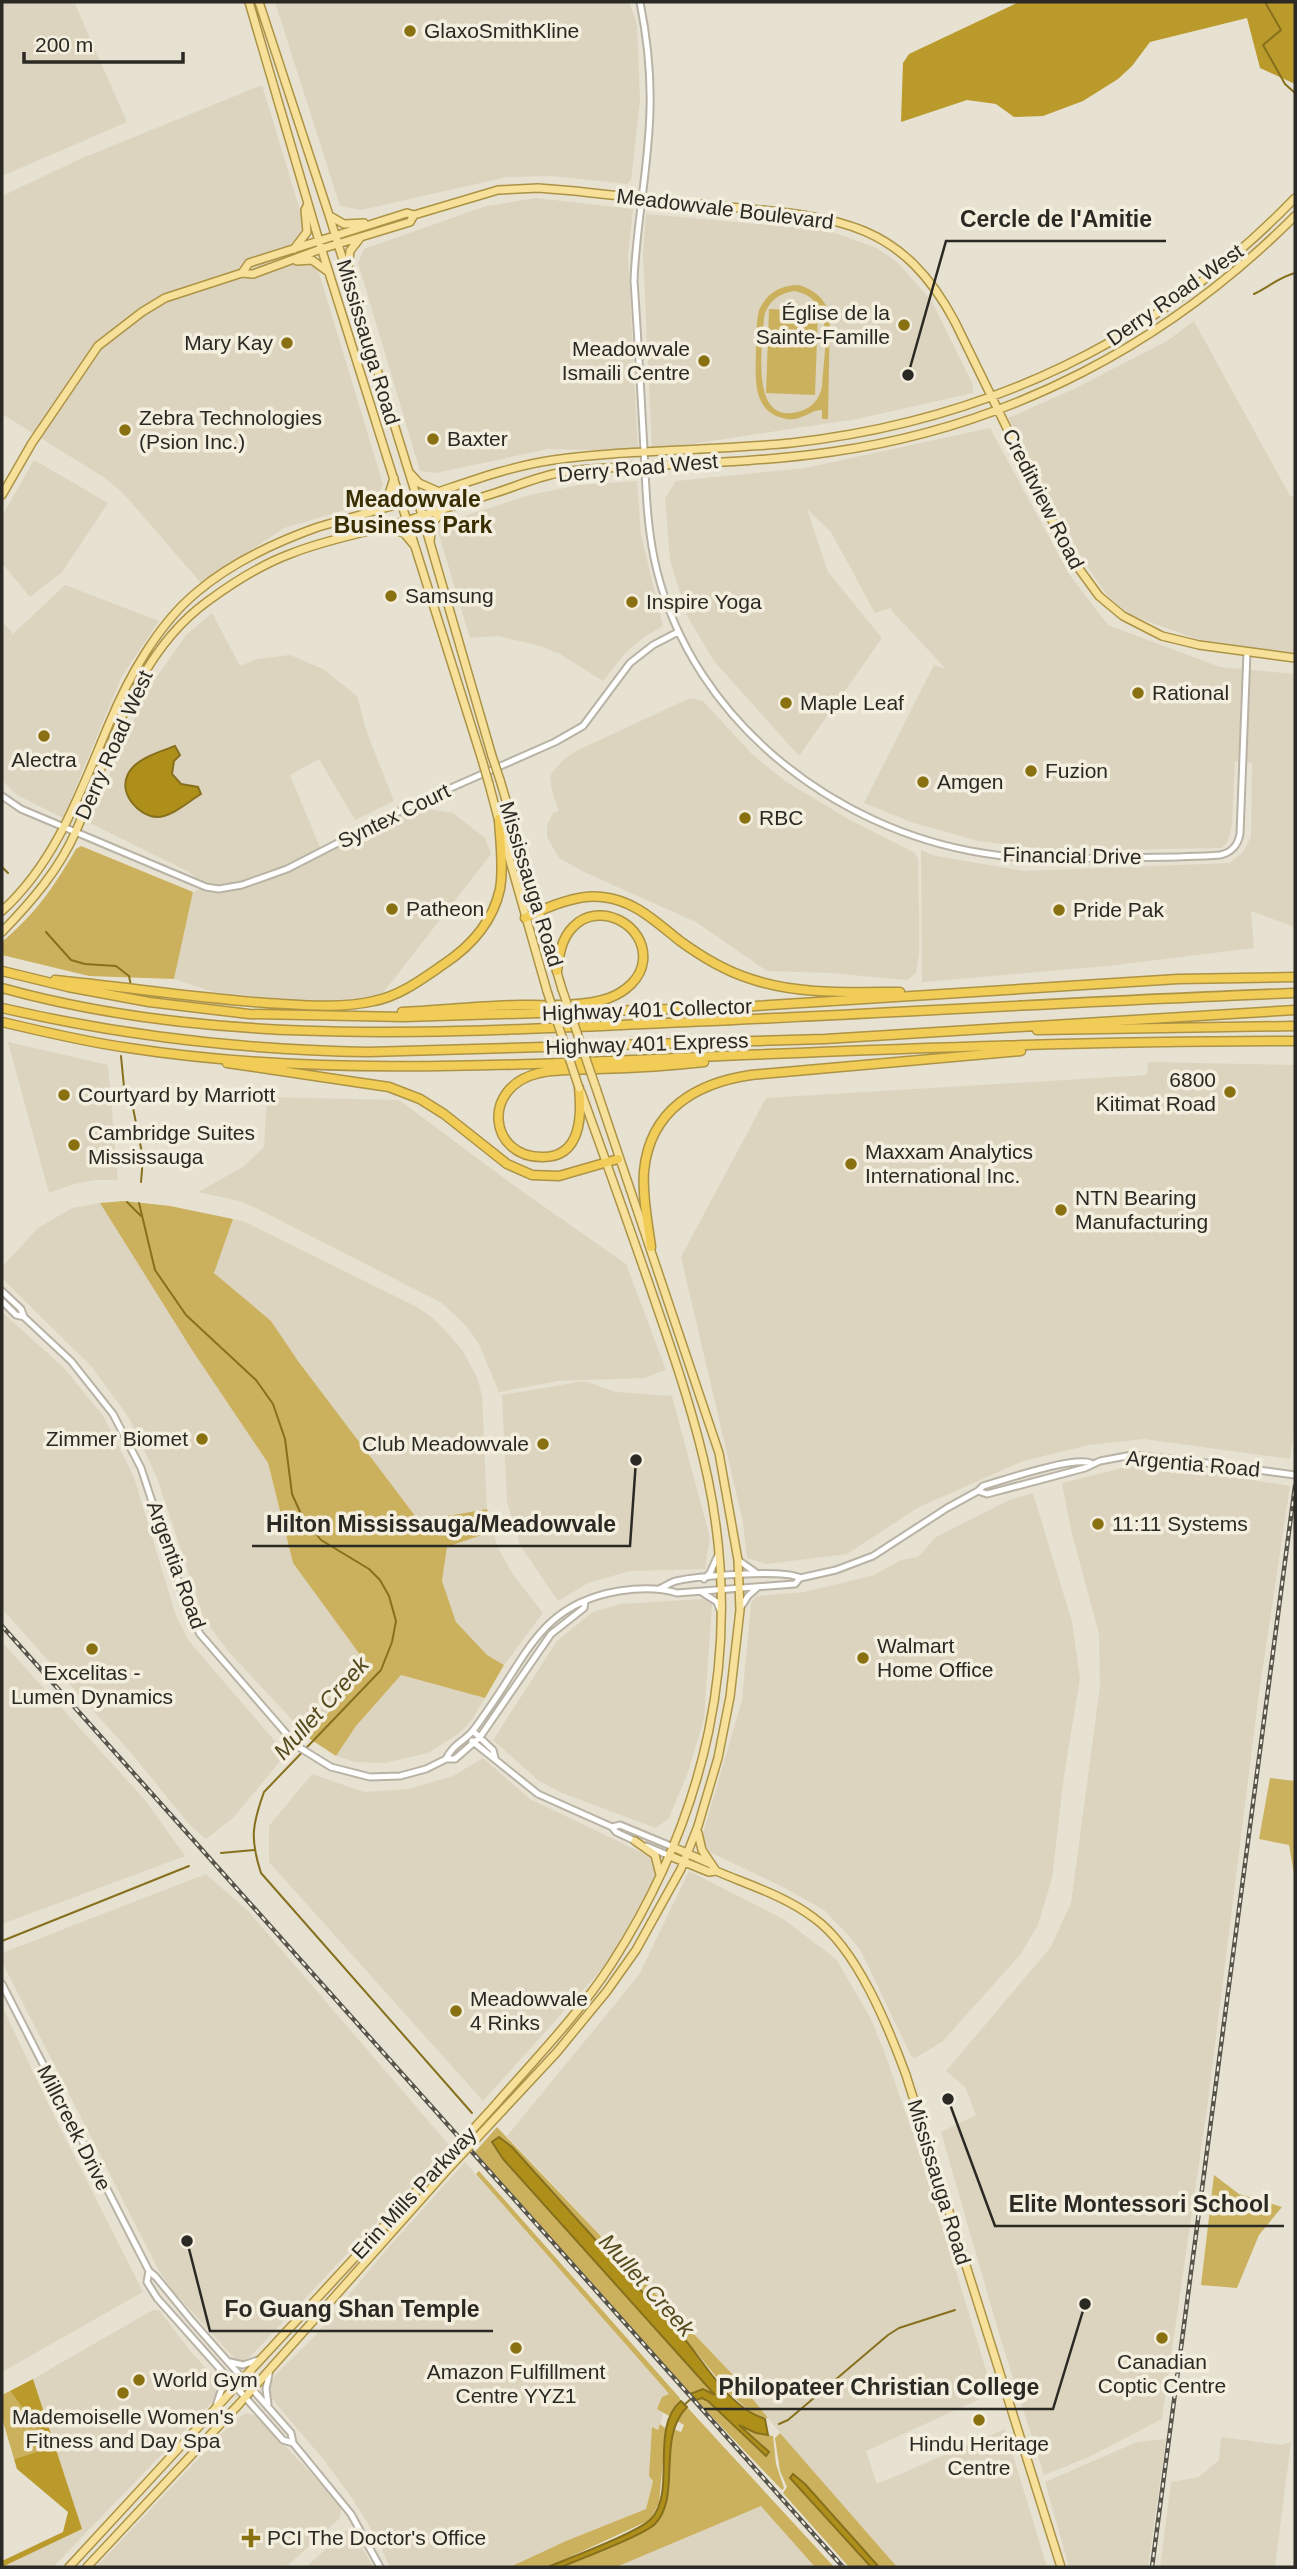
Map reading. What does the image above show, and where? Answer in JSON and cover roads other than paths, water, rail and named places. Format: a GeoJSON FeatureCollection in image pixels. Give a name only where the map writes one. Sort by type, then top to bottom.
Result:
{"type":"FeatureCollection","features":[{"type":"Feature","properties":{"kind":"highway"},"geometry":{"type":"LineString","coordinates":[[21,976],[301,1005],[374,1001],[412,985],[457,956],[473,941],[485,924],[500,887],[499,819]]}},
{"type":"Feature","properties":{"kind":"highway"},"geometry":{"type":"LineString","coordinates":[[525,918],[539,911],[600,896],[622,901],[644,912],[712,962],[737,974],[773,985],[848,992],[983,991]]}},
{"type":"Feature","properties":{"kind":"highway"},"geometry":{"type":"LineString","coordinates":[[335,1017],[607,999],[622,992],[637,978],[643,962],[639,940],[629,926],[618,918],[603,915],[586,918],[573,926],[565,937],[557,971]]}},
{"type":"Feature","properties":{"kind":"highway","name":"Highway 401 Collector"},"geometry":{"type":"LineString","coordinates":[[2,971],[149,1002],[249,1013],[335,1017],[739,1007],[1178,979],[1295,977]]}},
{"type":"Feature","properties":{"kind":"highway","name":"Highway 401 Express"},"geometry":{"type":"LineString","coordinates":[[2,988],[44,1000],[138,1017],[256,1028],[384,1032],[561,1028],[912,1012],[1101,1000],[1295,993]]}},
{"type":"Feature","properties":{"kind":"highway","name":"Highway 401 Express"},"geometry":{"type":"LineString","coordinates":[[2,1008],[76,1025],[138,1035],[305,1051],[368,1052],[716,1042],[954,1031],[1193,1014],[1295,1010]]}},
{"type":"Feature","properties":{"kind":"highway"},"geometry":{"type":"LineString","coordinates":[[2,1022],[65,1037],[389,1087],[420,1099],[444,1114],[507,1164],[532,1175],[559,1176],[618,1159]]}},
{"type":"Feature","properties":{"kind":"highway"},"geometry":{"type":"LineString","coordinates":[[954,1031],[1295,1026]]}},
{"type":"Feature","properties":{"kind":"highway"},"geometry":{"type":"LineString","coordinates":[[173,1054],[272,1062],[379,1066],[608,1061],[1170,1041],[1295,1041]]}},
{"type":"Feature","properties":{"kind":"highway"},"geometry":{"type":"LineString","coordinates":[[651,1247],[644,1184],[649,1148],[660,1124],[676,1105],[713,1082],[751,1075],[957,1056],[1170,1041]]}},
{"type":"Feature","properties":{"kind":"highway"},"geometry":{"type":"LineString","coordinates":[[579,1088],[582,1112],[579,1129],[573,1141],[563,1151],[547,1157],[531,1157],[516,1151],[503,1136],[498,1119],[499,1104],[507,1089],[522,1079],[540,1073],[666,1066],[774,1054]]}},
{"type":"Feature","properties":{"kind":"main road","name":"Mississauga Road"},"geometry":{"type":"LineString","coordinates":[[249,2],[320,245],[489,783],[547,991],[668,1341],[708,1479],[718,1554],[721,1611],[715,1696],[710,1735],[693,1794],[670,1856],[709,1872],[714,1868]]}},
{"type":"Feature","properties":{"kind":"main road","name":"Mississauga Road"},"geometry":{"type":"LineString","coordinates":[[259,2],[417,498],[562,989],[719,1453],[738,1560],[740,1610],[724,1727],[698,1826],[684,1862]]}},
{"type":"Feature","properties":{"kind":"main road","name":"Meadowvale Boulevard"},"geometry":{"type":"LineString","coordinates":[[242,273],[249,263],[293,249],[336,240],[407,213],[414,215],[498,190],[538,188],[800,214],[838,221],[878,238],[910,260],[935,286],[992,398]]}},
{"type":"Feature","properties":{"kind":"main road","name":"Derry Road West"},"geometry":{"type":"LineString","coordinates":[[2,911],[13,901],[49,854],[86,781],[127,682],[153,642],[196,592],[258,553],[286,539],[541,462],[584,456],[736,448],[845,436],[921,420],[992,398],[1065,366],[1150,317],[1242,248],[1295,198]]}},
{"type":"Feature","properties":{"kind":"main road"},"geometry":{"type":"LineString","coordinates":[[293,249],[307,232],[304,210],[308,204]]}},
{"type":"Feature","properties":{"kind":"main road"},"geometry":{"type":"LineString","coordinates":[[329,215],[344,224],[373,224]]}},
{"type":"Feature","properties":{"kind":"main road","name":"Meadowvale Boulevard"},"geometry":{"type":"LineString","coordinates":[[336,240],[360,237],[410,222],[414,215]]}},
{"type":"Feature","properties":{"kind":"main road","name":"Derry Road West"},"geometry":{"type":"LineString","coordinates":[[2,932],[45,884],[76,833],[136,687],[161,648],[181,624],[204,603],[259,567],[293,552],[442,510],[552,474],[792,457],[834,451],[908,437],[998,410],[1083,372],[1158,330],[1223,281],[1295,216]]}},
{"type":"Feature","properties":{"kind":"main road"},"geometry":{"type":"LineString","coordinates":[[347,272],[349,251],[360,237]]}},
{"type":"Feature","properties":{"kind":"main road","name":"Meadowvale Boulevard"},"geometry":{"type":"LineString","coordinates":[[2,495],[32,443],[98,346],[165,298],[242,273],[253,274],[320,245]]}},
{"type":"Feature","properties":{"kind":"main road"},"geometry":{"type":"LineString","coordinates":[[290,260],[312,260],[330,275]]}},
{"type":"Feature","properties":{"kind":"main road","name":"Creditview Road"},"geometry":{"type":"LineString","coordinates":[[992,398],[1069,555],[1099,596],[1124,616],[1162,636],[1199,646],[1295,658]]}},
{"type":"Feature","properties":{"kind":"main road"},"geometry":{"type":"LineString","coordinates":[[408,471],[419,483],[438,492]]}},
{"type":"Feature","properties":{"kind":"main road"},"geometry":{"type":"LineString","coordinates":[[377,511],[388,497],[394,477]]}},
{"type":"Feature","properties":{"kind":"main road"},"geometry":{"type":"LineString","coordinates":[[430,545],[432,524],[442,510]]}},
{"type":"Feature","properties":{"kind":"main road"},"geometry":{"type":"LineString","coordinates":[[383,527],[404,533],[419,557]]}},
{"type":"Feature","properties":{"kind":"main road"},"geometry":{"type":"LineString","coordinates":[[698,1826],[699,1844],[714,1868]]}},
{"type":"Feature","properties":{"kind":"main road"},"geometry":{"type":"LineString","coordinates":[[635,1841],[654,1855],[661,1876]]}},
{"type":"Feature","properties":{"kind":"main road","name":"Mississauga Road"},"geometry":{"type":"LineString","coordinates":[[673,1847],[793,1904],[816,1919],[845,1950],[880,2013],[906,2076],[1061,2567]]}},
{"type":"Feature","properties":{"kind":"main road","name":"Erin Mills Parkway"},"geometry":{"type":"LineString","coordinates":[[87,2567],[245,2397],[566,2024],[597,1985],[643,1912],[670,1856]]}},
{"type":"Feature","properties":{"kind":"main road","name":"Erin Mills Parkway"},"geometry":{"type":"LineString","coordinates":[[69,2567],[261,2359],[557,2052],[607,1991],[636,1950],[684,1862]]}},
{"type":"Feature","properties":{"kind":"street","name":"Financial Drive"},"geometry":{"type":"LineString","coordinates":[[640,2],[649,70],[650,109],[634,281],[650,543],[657,573],[678,632],[702,674],[733,717],[784,764],[828,796],[886,826],[934,842],[982,853],[1038,859],[1217,855],[1231,850],[1239,839],[1241,826],[1247,652]]}},
{"type":"Feature","properties":{"kind":"street","name":"Syntex Court"},"geometry":{"type":"LineString","coordinates":[[2,796],[21,809],[206,887],[219,889],[242,885],[287,869],[410,806],[555,742],[583,726],[630,663],[653,645],[678,632]]}},
{"type":"Feature","properties":{"kind":"street","name":"Argentia Road"},"geometry":{"type":"LineString","coordinates":[[2,1291],[21,1309],[24,1317],[72,1361],[113,1413],[141,1468],[188,1611],[200,1634],[296,1746],[312,1757],[343,1771],[391,1777],[418,1772],[446,1759],[455,1759],[480,1737],[551,1634],[583,1608],[585,1602]]}},
{"type":"Feature","properties":{"kind":"street","name":"Argentia Road"},"geometry":{"type":"LineString","coordinates":[[2,1301],[16,1315],[24,1317]]}},
{"type":"Feature","properties":{"kind":"street","name":"Argentia Road"},"geometry":{"type":"LineString","coordinates":[[446,1759],[449,1751],[473,1731],[541,1632],[556,1616],[579,1601],[585,1602],[615,1592],[661,1588],[677,1592],[795,1584],[800,1578],[836,1570],[873,1556],[983,1486],[1029,1472],[1085,1461],[1091,1463],[1132,1455],[1295,1475]]}},
{"type":"Feature","properties":{"kind":"street"},"geometry":{"type":"LineString","coordinates":[[704,1579],[718,1554]]}},
{"type":"Feature","properties":{"kind":"street"},"geometry":{"type":"LineString","coordinates":[[738,1560],[758,1574]]}},
{"type":"Feature","properties":{"kind":"street","name":"Argentia Road"},"geometry":{"type":"LineString","coordinates":[[661,1588],[676,1581],[740,1575],[792,1574],[800,1578]]}},
{"type":"Feature","properties":{"kind":"street"},"geometry":{"type":"LineString","coordinates":[[740,1610],[748,1596],[757,1588]]}},
{"type":"Feature","properties":{"kind":"street"},"geometry":{"type":"LineString","coordinates":[[700,1591],[717,1602],[721,1611]]}},
{"type":"Feature","properties":{"kind":"street"},"geometry":{"type":"LineString","coordinates":[[473,1731],[493,1750],[495,1758]]}},
{"type":"Feature","properties":{"kind":"street"},"geometry":{"type":"LineString","coordinates":[[467,1737],[538,1794],[670,1856]]}},
{"type":"Feature","properties":{"kind":"street"},"geometry":{"type":"LineString","coordinates":[[612,1827],[620,1825],[673,1847]]}},
{"type":"Feature","properties":{"kind":"street","name":"Millcreek Drive"},"geometry":{"type":"LineString","coordinates":[[2,1984],[149,2272],[291,2433],[293,2443],[345,2505],[380,2567]]}},
{"type":"Feature","properties":{"kind":"street","name":"Millcreek Drive"},"geometry":{"type":"LineString","coordinates":[[149,2272],[147,2282],[157,2298],[283,2440],[293,2443]]}},
{"type":"Feature","properties":{"kind":"street"},"geometry":{"type":"LineString","coordinates":[[201,2349],[209,2341]]}},
{"type":"Feature","properties":{"kind":"street"},"geometry":{"type":"LineString","coordinates":[[224,2357],[239,2365],[261,2359]]}},
{"type":"Feature","properties":{"kind":"street"},"geometry":{"type":"LineString","coordinates":[[214,2410],[222,2388],[221,2376],[216,2366]]}},
{"type":"Feature","properties":{"kind":"street"},"geometry":{"type":"LineString","coordinates":[[268,2407],[266,2389],[271,2367]]}},
{"type":"Feature","properties":{"kind":"waterway"},"geometry":{"type":"LineString","coordinates":[[1265,2],[1281,30],[1263,45],[1285,84],[1295,93]]}},
{"type":"Feature","properties":{"kind":"waterway"},"geometry":{"type":"LineString","coordinates":[[1254,294],[1295,273]]}},
{"type":"Feature","properties":{"kind":"waterway","name":"Mullet Creek"},"geometry":{"type":"LineString","coordinates":[[2,867],[8,873]]}},
{"type":"Feature","properties":{"kind":"waterway","name":"Mullet Creek"},"geometry":{"type":"LineString","coordinates":[[46,932],[71,960],[85,964],[116,966],[129,976],[131,986]]}},
{"type":"Feature","properties":{"kind":"waterway","name":"Mullet Creek"},"geometry":{"type":"LineString","coordinates":[[121,1056],[124,1087],[133,1108],[143,1158],[141,1182]]}},
{"type":"Feature","properties":{"kind":"waterway"},"geometry":{"type":"LineString","coordinates":[[127,1202],[141,1216]]}},
{"type":"Feature","properties":{"kind":"waterway","name":"Mullet Creek"},"geometry":{"type":"LineString","coordinates":[[139,1203],[155,1270],[186,1315],[256,1380],[273,1404],[285,1439],[292,1494],[302,1516],[321,1540],[369,1569],[380,1580],[389,1596],[396,1621],[392,1642],[381,1670],[264,1792],[254,1832],[255,1851],[261,1873],[472,2113]]}},
{"type":"Feature","properties":{"kind":"waterway"},"geometry":{"type":"LineString","coordinates":[[221,1853],[254,1850]]}},
{"type":"Feature","properties":{"kind":"waterway"},"geometry":{"type":"LineString","coordinates":[[2,1941],[189,1866]]}},
{"type":"Feature","properties":{"kind":"waterway"},"geometry":{"type":"LineString","coordinates":[[779,2424],[788,2420],[888,2335],[899,2328],[955,2310]]}},
{"type":"Feature","properties":{"kind":"waterway"},"geometry":{"type":"LineString","coordinates":[[684,2405],[693,2397]]}},
{"type":"Feature","properties":{"kind":"railway"},"geometry":{"type":"LineString","coordinates":[[1152,2567],[1295,1486]]}},
{"type":"Feature","properties":{"kind":"railway"},"geometry":{"type":"LineString","coordinates":[[2,1626],[843,2567]]}},
{"type":"Feature","properties":{"kind":"place","name":"GlaxoSmithKline"},"geometry":{"type":"Point","coordinates":[410,31]}},
{"type":"Feature","properties":{"kind":"place","name":"Église de la Sainte-Famille"},"geometry":{"type":"Point","coordinates":[904,325]}},
{"type":"Feature","properties":{"kind":"place","name":"Mary Kay"},"geometry":{"type":"Point","coordinates":[287,343]}},
{"type":"Feature","properties":{"kind":"place","name":"Meadowvale Ismaili Centre"},"geometry":{"type":"Point","coordinates":[704,361]}},
{"type":"Feature","properties":{"kind":"place","name":"Cercle de l'Amitie"},"geometry":{"type":"Point","coordinates":[908,375]}},
{"type":"Feature","properties":{"kind":"place","name":"Zebra Technologies (Psion Inc.)"},"geometry":{"type":"Point","coordinates":[125,430]}},
{"type":"Feature","properties":{"kind":"place","name":"Baxter"},"geometry":{"type":"Point","coordinates":[433,439]}},
{"type":"Feature","properties":{"kind":"place","name":"Samsung"},"geometry":{"type":"Point","coordinates":[391,596]}},
{"type":"Feature","properties":{"kind":"place","name":"Inspire Yoga"},"geometry":{"type":"Point","coordinates":[632,602]}},
{"type":"Feature","properties":{"kind":"place","name":"Rational"},"geometry":{"type":"Point","coordinates":[1138,693]}},
{"type":"Feature","properties":{"kind":"place","name":"Maple Leaf"},"geometry":{"type":"Point","coordinates":[786,703]}},
{"type":"Feature","properties":{"kind":"place","name":"Alectra"},"geometry":{"type":"Point","coordinates":[44,736]}},
{"type":"Feature","properties":{"kind":"place","name":"Fuzion"},"geometry":{"type":"Point","coordinates":[1031,771]}},
{"type":"Feature","properties":{"kind":"place","name":"Amgen"},"geometry":{"type":"Point","coordinates":[923,782]}},
{"type":"Feature","properties":{"kind":"place","name":"RBC"},"geometry":{"type":"Point","coordinates":[745,818]}},
{"type":"Feature","properties":{"kind":"place","name":"Patheon"},"geometry":{"type":"Point","coordinates":[392,909]}},
{"type":"Feature","properties":{"kind":"place","name":"Pride Pak"},"geometry":{"type":"Point","coordinates":[1059,910]}},
{"type":"Feature","properties":{"kind":"place","name":"6800 Kitimat Road"},"geometry":{"type":"Point","coordinates":[1230,1092]}},
{"type":"Feature","properties":{"kind":"place","name":"Courtyard by Marriott"},"geometry":{"type":"Point","coordinates":[64,1095]}},
{"type":"Feature","properties":{"kind":"place","name":"Cambridge Suites Mississauga"},"geometry":{"type":"Point","coordinates":[74,1145]}},
{"type":"Feature","properties":{"kind":"place","name":"Maxxam Analytics International Inc."},"geometry":{"type":"Point","coordinates":[851,1164]}},
{"type":"Feature","properties":{"kind":"place","name":"NTN Bearing Manufacturing"},"geometry":{"type":"Point","coordinates":[1061,1210]}},
{"type":"Feature","properties":{"kind":"place","name":"Zimmer Biomet"},"geometry":{"type":"Point","coordinates":[202,1439]}},
{"type":"Feature","properties":{"kind":"place","name":"Club Meadowvale"},"geometry":{"type":"Point","coordinates":[543,1444]}},
{"type":"Feature","properties":{"kind":"place","name":"Hilton Mississauga/Meadowvale"},"geometry":{"type":"Point","coordinates":[636,1460]}},
{"type":"Feature","properties":{"kind":"place","name":"11:11 Systems"},"geometry":{"type":"Point","coordinates":[1098,1524]}},
{"type":"Feature","properties":{"kind":"place","name":"Excelitas - Lumen Dynamics"},"geometry":{"type":"Point","coordinates":[92,1649]}},
{"type":"Feature","properties":{"kind":"place","name":"Walmart Home Office"},"geometry":{"type":"Point","coordinates":[863,1658]}},
{"type":"Feature","properties":{"kind":"place","name":"Meadowvale 4 Rinks"},"geometry":{"type":"Point","coordinates":[456,2011]}},
{"type":"Feature","properties":{"kind":"place","name":"Elite Montessori School"},"geometry":{"type":"Point","coordinates":[948,2099]}},
{"type":"Feature","properties":{"kind":"place","name":"Fo Guang Shan Temple"},"geometry":{"type":"Point","coordinates":[187,2241]}},
{"type":"Feature","properties":{"kind":"place","name":"Philopateer Christian College"},"geometry":{"type":"Point","coordinates":[1085,2304]}},
{"type":"Feature","properties":{"kind":"place","name":"Canadian Coptic Centre"},"geometry":{"type":"Point","coordinates":[1162,2338]}},
{"type":"Feature","properties":{"kind":"place","name":"Amazon Fulfillment Centre YYZ1"},"geometry":{"type":"Point","coordinates":[516,2348]}},
{"type":"Feature","properties":{"kind":"place","name":"World Gym"},"geometry":{"type":"Point","coordinates":[139,2380]}},
{"type":"Feature","properties":{"kind":"place","name":"Mademoiselle Women's Fitness and Day Spa"},"geometry":{"type":"Point","coordinates":[123,2393]}},
{"type":"Feature","properties":{"kind":"place","name":"Hindu Heritage Centre"},"geometry":{"type":"Point","coordinates":[979,2420]}},
{"type":"Feature","properties":{"kind":"place","name":"PCI The Doctor's Office"},"geometry":{"type":"Point","coordinates":[251,2538]}},
{"type":"Feature","properties":{"kind":"district","name":"Meadowvale Business Park"},"geometry":{"type":"Point","coordinates":[413,512]}}]}
